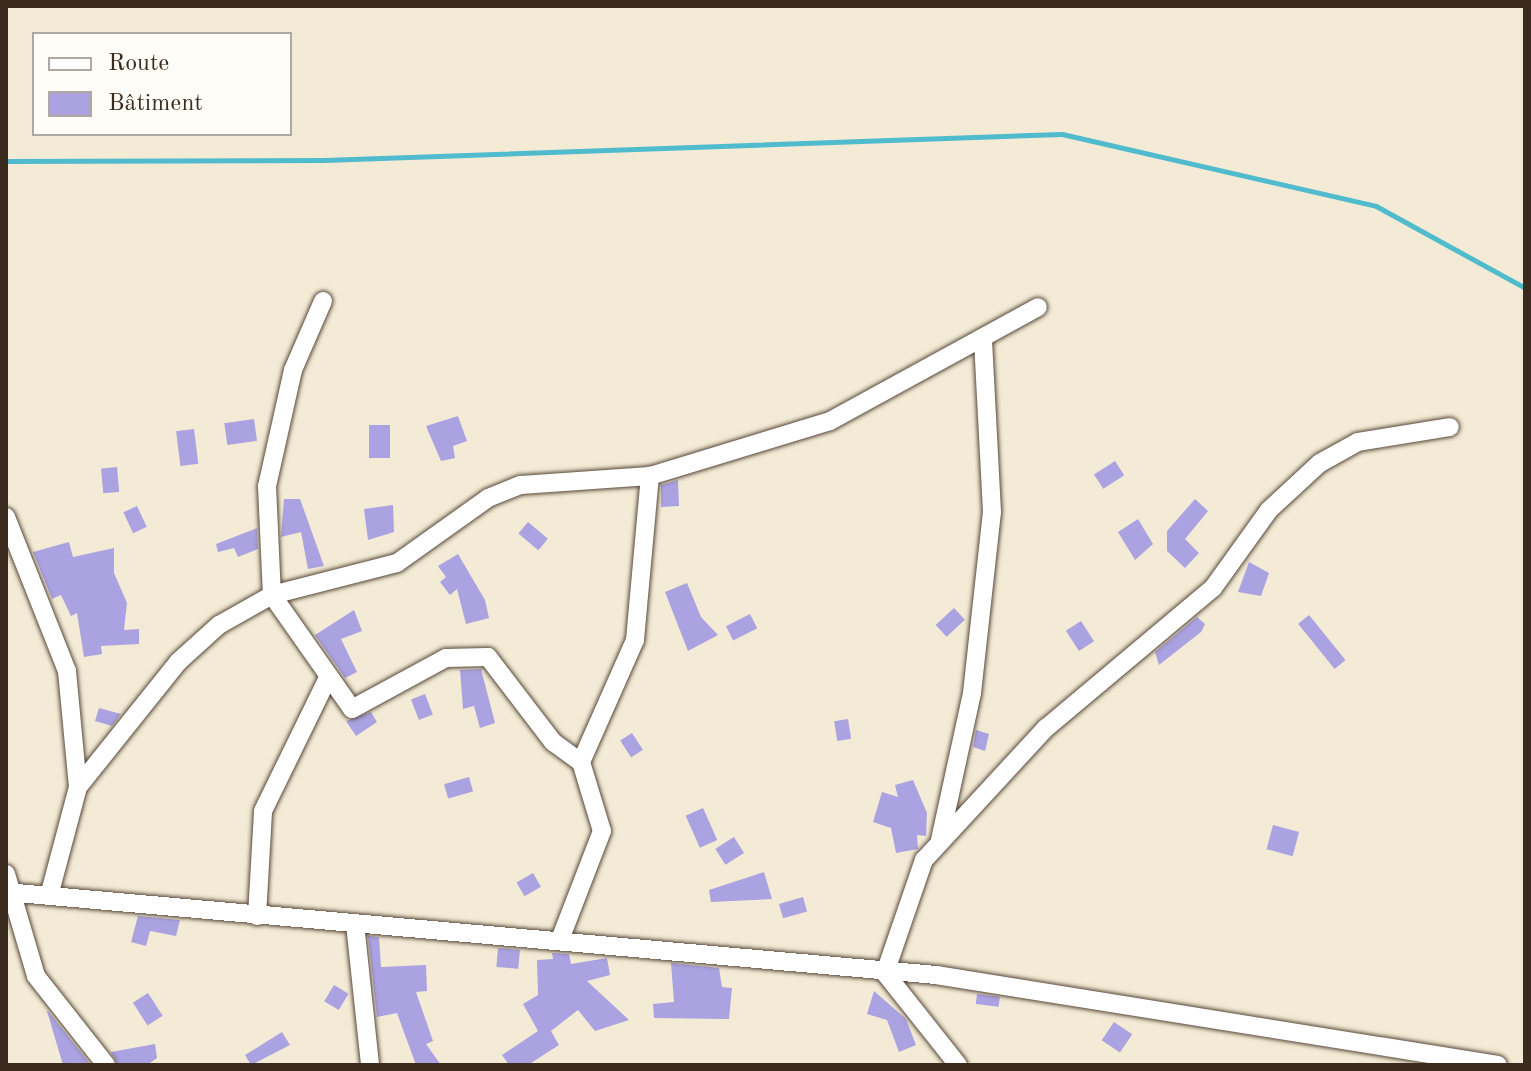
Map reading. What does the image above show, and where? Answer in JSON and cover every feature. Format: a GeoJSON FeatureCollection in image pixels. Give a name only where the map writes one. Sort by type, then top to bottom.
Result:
{"type":"FeatureCollection","features":[{"type":"Feature","properties":{"kind":"street"},"geometry":{"type":"LineString","coordinates":[[323,301],[293,370],[267,486],[272,595],[352,709],[446,658],[488,657],[553,742],[581,762],[602,831],[561,937]]}},
{"type":"Feature","properties":{"kind":"street"},"geometry":{"type":"LineString","coordinates":[[78,787],[178,662],[219,625],[272,595],[397,563],[488,498],[521,485],[650,476],[830,421],[983,340],[1038,307]]}},
{"type":"Feature","properties":{"kind":"street"},"geometry":{"type":"LineString","coordinates":[[939,842],[972,693],[992,512],[983,340]]}},
{"type":"Feature","properties":{"kind":"street"},"geometry":{"type":"LineString","coordinates":[[885,973],[915,875],[939,842],[1046,728],[1213,588],[1269,510],[1320,463],[1358,442],[1450,427]]}},
{"type":"Feature","properties":{"kind":"street"},"geometry":{"type":"LineString","coordinates":[[581,762],[635,640],[650,476]]}},
{"type":"Feature","properties":{"kind":"street"},"geometry":{"type":"LineString","coordinates":[[6,517],[67,671],[78,787],[49,896]]}},
{"type":"Feature","properties":{"kind":"street"},"geometry":{"type":"LineString","coordinates":[[257,916],[263,811],[328,678]]}},
{"type":"Feature","properties":{"kind":"street"},"geometry":{"type":"LineString","coordinates":[[6,874],[36,976],[106,1065]]}},
{"type":"Feature","properties":{"kind":"street"},"geometry":{"type":"LineString","coordinates":[[11,892],[257,916],[561,937],[885,973],[1498,1065]]}},
{"type":"Feature","properties":{"kind":"street"},"geometry":{"type":"LineString","coordinates":[[355,924],[370,1065]]}},
{"type":"Feature","properties":{"kind":"street"},"geometry":{"type":"LineString","coordinates":[[885,973],[958,1065]]}},
{"type":"Feature","properties":{"kind":"building"},"geometry":{"type":"Polygon","coordinates":[[[458,416],[467,441],[453,446],[455,458],[441,461],[426,426],[458,416]]]}},
{"type":"Feature","properties":{"kind":"building"},"geometry":{"type":"Polygon","coordinates":[[[254,419],[257,441],[227,445],[224,423],[254,419]]]}},
{"type":"Feature","properties":{"kind":"building"},"geometry":{"type":"Polygon","coordinates":[[[369,425],[390,425],[390,458],[369,458],[369,425]]]}},
{"type":"Feature","properties":{"kind":"building"},"geometry":{"type":"Polygon","coordinates":[[[194,429],[198,464],[180,466],[176,431],[194,429]]]}},
{"type":"Feature","properties":{"kind":"building"},"geometry":{"type":"Polygon","coordinates":[[[1115,461],[1124,475],[1103,489],[1094,475],[1115,461]]]}},
{"type":"Feature","properties":{"kind":"building"},"geometry":{"type":"Polygon","coordinates":[[[117,467],[119,492],[103,493],[101,468],[117,467]]]}},
{"type":"Feature","properties":{"kind":"building"},"geometry":{"type":"Polygon","coordinates":[[[678,480],[679,506],[661,507],[661,485],[678,480]]]}},
{"type":"Feature","properties":{"kind":"building"},"geometry":{"type":"Polygon","coordinates":[[[284,499],[300,499],[324,566],[308,569],[301,532],[281,537],[284,499]]]}},
{"type":"Feature","properties":{"kind":"building"},"geometry":{"type":"Polygon","coordinates":[[[1195,499],[1208,511],[1185,539],[1199,553],[1185,568],[1167,551],[1167,531],[1195,499]]]}},
{"type":"Feature","properties":{"kind":"building"},"geometry":{"type":"Polygon","coordinates":[[[393,505],[394,532],[368,540],[364,509],[393,505]]]}},
{"type":"Feature","properties":{"kind":"building"},"geometry":{"type":"Polygon","coordinates":[[[137,506],[147,527],[133,533],[123,512],[137,506]]]}},
{"type":"Feature","properties":{"kind":"building"},"geometry":{"type":"Polygon","coordinates":[[[1138,519],[1153,544],[1135,560],[1118,532],[1138,519]]]}},
{"type":"Feature","properties":{"kind":"building"},"geometry":{"type":"Polygon","coordinates":[[[528,522],[548,539],[538,550],[518,533],[528,522]]]}},
{"type":"Feature","properties":{"kind":"building"},"geometry":{"type":"Polygon","coordinates":[[[257,528],[258,549],[238,557],[234,548],[218,552],[216,544],[257,528]]]}},
{"type":"Feature","properties":{"kind":"building"},"geometry":{"type":"Polygon","coordinates":[[[69,542],[73,557],[114,548],[114,573],[127,603],[124,630],[139,629],[139,644],[101,646],[102,654],[84,657],[77,613],[71,616],[61,595],[52,599],[33,552],[69,542]]]}},
{"type":"Feature","properties":{"kind":"building"},"geometry":{"type":"Polygon","coordinates":[[[458,554],[485,600],[489,618],[466,624],[457,589],[450,595],[440,582],[446,577],[438,566],[458,554]]]}},
{"type":"Feature","properties":{"kind":"building"},"geometry":{"type":"Polygon","coordinates":[[[1249,562],[1269,573],[1261,596],[1238,592],[1249,562]]]}},
{"type":"Feature","properties":{"kind":"building"},"geometry":{"type":"Polygon","coordinates":[[[687,583],[701,617],[718,635],[688,651],[665,592],[687,583]]]}},
{"type":"Feature","properties":{"kind":"building"},"geometry":{"type":"Polygon","coordinates":[[[954,608],[965,620],[947,637],[936,625],[954,608]]]}},
{"type":"Feature","properties":{"kind":"building"},"geometry":{"type":"Polygon","coordinates":[[[354,610],[362,631],[341,639],[357,672],[345,678],[315,635],[354,610]]]}},
{"type":"Feature","properties":{"kind":"building"},"geometry":{"type":"Polygon","coordinates":[[[750,614],[757,628],[733,641],[726,626],[750,614]]]}},
{"type":"Feature","properties":{"kind":"building"},"geometry":{"type":"Polygon","coordinates":[[[1309,615],[1346,660],[1335,669],[1298,624],[1309,615]]]}},
{"type":"Feature","properties":{"kind":"building"},"geometry":{"type":"Polygon","coordinates":[[[1197,617],[1205,624],[1201,632],[1159,665],[1155,652],[1197,617]]]}},
{"type":"Feature","properties":{"kind":"building"},"geometry":{"type":"Polygon","coordinates":[[[1081,621],[1094,641],[1079,651],[1066,631],[1081,621]]]}},
{"type":"Feature","properties":{"kind":"building"},"geometry":{"type":"Polygon","coordinates":[[[481,669],[495,723],[480,728],[474,706],[463,709],[460,670],[481,669]]]}},
{"type":"Feature","properties":{"kind":"building"},"geometry":{"type":"Polygon","coordinates":[[[425,694],[433,715],[419,720],[411,699],[425,694]]]}},
{"type":"Feature","properties":{"kind":"building"},"geometry":{"type":"Polygon","coordinates":[[[99,708],[121,714],[112,726],[95,721],[99,708]]]}},
{"type":"Feature","properties":{"kind":"building"},"geometry":{"type":"Polygon","coordinates":[[[371,712],[377,722],[356,736],[346,721],[371,712]]]}},
{"type":"Feature","properties":{"kind":"building"},"geometry":{"type":"Polygon","coordinates":[[[848,719],[851,739],[837,741],[834,721],[848,719]]]}},
{"type":"Feature","properties":{"kind":"building"},"geometry":{"type":"Polygon","coordinates":[[[976,730],[989,734],[985,751],[973,747],[976,730]]]}},
{"type":"Feature","properties":{"kind":"building"},"geometry":{"type":"Polygon","coordinates":[[[632,733],[643,750],[631,757],[620,741],[632,733]]]}},
{"type":"Feature","properties":{"kind":"building"},"geometry":{"type":"Polygon","coordinates":[[[469,777],[473,791],[448,799],[444,784],[469,777]]]}},
{"type":"Feature","properties":{"kind":"building"},"geometry":{"type":"Polygon","coordinates":[[[913,780],[927,813],[926,836],[917,835],[918,849],[896,853],[891,828],[873,822],[882,792],[898,797],[895,785],[913,780]]]}},
{"type":"Feature","properties":{"kind":"building"},"geometry":{"type":"Polygon","coordinates":[[[703,808],[717,840],[700,848],[686,816],[703,808]]]}},
{"type":"Feature","properties":{"kind":"building"},"geometry":{"type":"Polygon","coordinates":[[[1273,825],[1299,832],[1293,856],[1267,849],[1273,825]]]}},
{"type":"Feature","properties":{"kind":"building"},"geometry":{"type":"Polygon","coordinates":[[[734,837],[744,853],[725,865],[715,849],[734,837]]]}},
{"type":"Feature","properties":{"kind":"building"},"geometry":{"type":"Polygon","coordinates":[[[764,872],[772,899],[711,902],[709,890],[764,872]]]}},
{"type":"Feature","properties":{"kind":"building"},"geometry":{"type":"Polygon","coordinates":[[[533,873],[541,887],[525,896],[517,882],[533,873]]]}},
{"type":"Feature","properties":{"kind":"building"},"geometry":{"type":"Polygon","coordinates":[[[803,897],[807,911],[783,918],[779,904],[803,897]]]}},
{"type":"Feature","properties":{"kind":"building"},"geometry":{"type":"Polygon","coordinates":[[[138,916],[180,920],[176,936],[150,931],[146,946],[131,942],[138,916]]]}},
{"type":"Feature","properties":{"kind":"building"},"geometry":{"type":"Polygon","coordinates":[[[368,936],[379,937],[381,967],[426,965],[427,991],[416,992],[433,1041],[426,1044],[441,1065],[416,1065],[397,1013],[377,1017],[368,936]]]}},
{"type":"Feature","properties":{"kind":"building"},"geometry":{"type":"Polygon","coordinates":[[[498,948],[520,950],[518,969],[496,967],[498,948]]]}},
{"type":"Feature","properties":{"kind":"building"},"geometry":{"type":"Polygon","coordinates":[[[552,953],[569,954],[571,964],[607,958],[610,975],[587,981],[629,1020],[595,1031],[578,1010],[551,1031],[559,1045],[528,1065],[509,1065],[502,1055],[538,1031],[523,1004],[538,995],[537,960],[553,959],[552,953]]]}},
{"type":"Feature","properties":{"kind":"building"},"geometry":{"type":"Polygon","coordinates":[[[671,963],[719,968],[722,987],[732,988],[729,1019],[654,1018],[653,1004],[674,1002],[671,963]]]}},
{"type":"Feature","properties":{"kind":"building"},"geometry":{"type":"Polygon","coordinates":[[[334,985],[349,994],[339,1010],[324,1001],[334,985]]]}},
{"type":"Feature","properties":{"kind":"building"},"geometry":{"type":"Polygon","coordinates":[[[874,991],[906,1019],[916,1045],[899,1052],[887,1020],[867,1014],[874,991]]]}},
{"type":"Feature","properties":{"kind":"building"},"geometry":{"type":"Polygon","coordinates":[[[148,993],[163,1016],[148,1025],[133,1003],[148,993]]]}},
{"type":"Feature","properties":{"kind":"building"},"geometry":{"type":"Polygon","coordinates":[[[977,994],[1000,997],[999,1007],[976,1004],[977,994]]]}},
{"type":"Feature","properties":{"kind":"building"},"geometry":{"type":"Polygon","coordinates":[[[48,1011],[91,1065],[63,1065],[48,1011]]]}},
{"type":"Feature","properties":{"kind":"building"},"geometry":{"type":"Polygon","coordinates":[[[1114,1022],[1132,1034],[1120,1053],[1102,1040],[1114,1022]]]}},
{"type":"Feature","properties":{"kind":"building"},"geometry":{"type":"Polygon","coordinates":[[[282,1032],[290,1045],[251,1065],[245,1055],[282,1032]]]}},
{"type":"Feature","properties":{"kind":"building"},"geometry":{"type":"Polygon","coordinates":[[[155,1044],[157,1058],[147,1065],[118,1065],[111,1052],[155,1044]]]}},
{"type":"Feature","properties":{"kind":"waterway"},"geometry":{"type":"LineString","coordinates":[[6,161],[324,160],[1062,134],[1376,206],[1525,288]]}}]}
